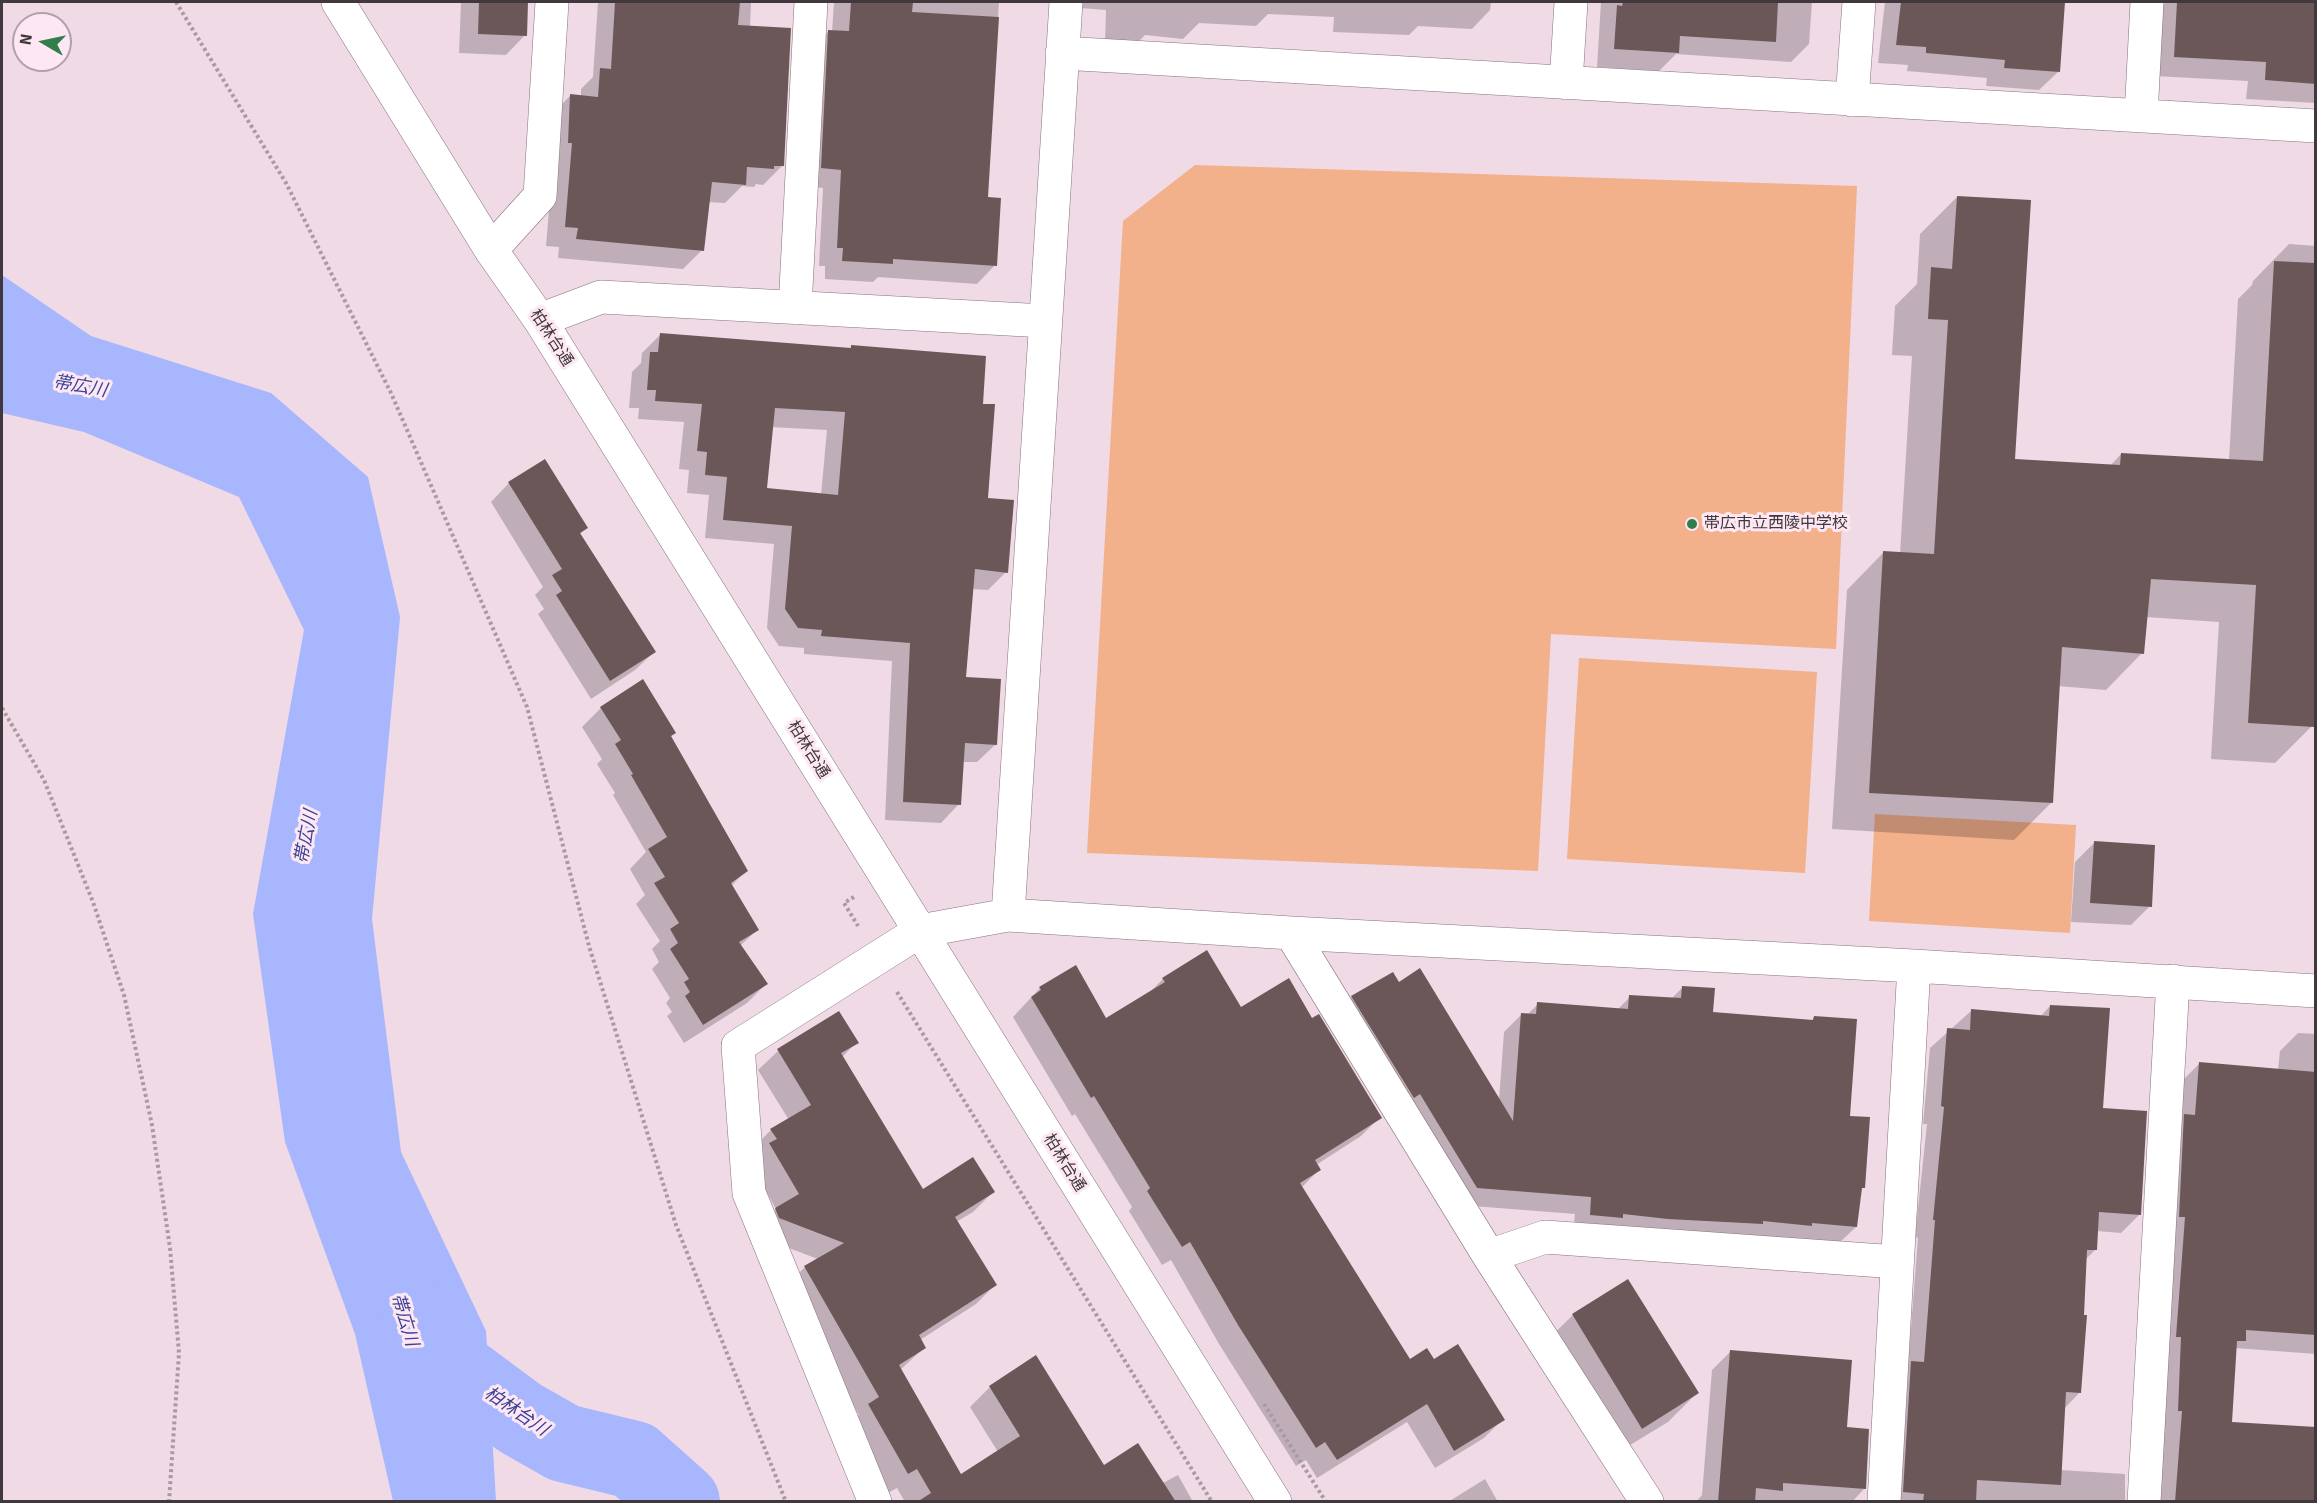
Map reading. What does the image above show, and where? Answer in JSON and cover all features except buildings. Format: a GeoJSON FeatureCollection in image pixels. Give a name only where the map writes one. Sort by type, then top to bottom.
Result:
{"type":"FeatureCollection","features":[{"type":"Feature","properties":{"kind":"street","name":"柏林台通"},"geometry":{"type":"LineString","coordinates":[[338,2],[491,250],[540,320],[1275,1502]]}},
{"type":"Feature","properties":{"kind":"street"},"geometry":{"type":"LineString","coordinates":[[491,250],[540,196],[552,2]]}},
{"type":"Feature","properties":{"kind":"street"},"geometry":{"type":"LineString","coordinates":[[795,308],[811,2]]}},
{"type":"Feature","properties":{"kind":"street"},"geometry":{"type":"LineString","coordinates":[[1008,915],[1066,2]]}},
{"type":"Feature","properties":{"kind":"street"},"geometry":{"type":"LineString","coordinates":[[1566,82],[1571,2]]}},
{"type":"Feature","properties":{"kind":"street"},"geometry":{"type":"LineString","coordinates":[[1852,100],[1859,2]]}},
{"type":"Feature","properties":{"kind":"street"},"geometry":{"type":"LineString","coordinates":[[2140,116],[2147,2]]}},
{"type":"Feature","properties":{"kind":"street"},"geometry":{"type":"LineString","coordinates":[[1062,53],[2316,126]]}},
{"type":"Feature","properties":{"kind":"street"},"geometry":{"type":"LineString","coordinates":[[540,320],[601,297],[1046,321]]}},
{"type":"Feature","properties":{"kind":"street"},"geometry":{"type":"LineString","coordinates":[[875,1502],[749,1193],[738,1046],[920,931],[1008,915],[2316,991]]}},
{"type":"Feature","properties":{"kind":"street"},"geometry":{"type":"LineString","coordinates":[[1291,933],[1489,1256],[1647,1502]]}},
{"type":"Feature","properties":{"kind":"street"},"geometry":{"type":"LineString","coordinates":[[1884,1502],[1914,966]]}},
{"type":"Feature","properties":{"kind":"street"},"geometry":{"type":"LineString","coordinates":[[2144,1502],[2173,981]]}},
{"type":"Feature","properties":{"kind":"street"},"geometry":{"type":"LineString","coordinates":[[1489,1256],[1545,1237],[1897,1262]]}},
{"type":"Feature","properties":{"kind":"path"},"geometry":{"type":"LineString","coordinates":[[176,2],[286,183],[391,393],[527,707],[590,946],[676,1225],[786,1502]]}},
{"type":"Feature","properties":{"kind":"path"},"geometry":{"type":"LineString","coordinates":[[2,708],[44,780],[93,902],[124,995],[150,1114],[170,1248],[179,1353],[169,1502]]}},
{"type":"Feature","properties":{"kind":"shaded area"},"geometry":{"type":"Polygon","coordinates":[[[1195,165],[1857,186],[1836,649],[1551,634],[1538,871],[1087,853],[1123,221],[1195,165]]]}},
{"type":"Feature","properties":{"kind":"shaded area"},"geometry":{"type":"Polygon","coordinates":[[[1579,658],[1817,672],[1805,873],[1567,859],[1579,658]]]}},
{"type":"Feature","properties":{"kind":"shaded area"},"geometry":{"type":"Polygon","coordinates":[[[1875,814],[2076,825],[2070,933],[1869,921],[1875,814]]]}},
{"type":"Feature","properties":{"kind":"water","name":"帯広川"},"geometry":{"type":"Polygon","coordinates":[[[2,275],[91,336],[271,393],[368,477],[400,617],[372,919],[401,1152],[486,1331],[496,1501],[393,1501],[355,1334],[285,1142],[253,914],[304,630],[239,497],[84,432],[2,413],[2,275]]]}},
{"type":"Feature","properties":{"kind":"waterway","name":"柏林台川"},"geometry":{"type":"LineString","coordinates":[[419,1317],[450,1366],[520,1418],[564,1443],[634,1460],[681,1502]]}},
{"type":"Feature","properties":{"kind":"place","name":"帯広市立西陵中学校"},"geometry":{"type":"Point","coordinates":[1692,524]}}]}
